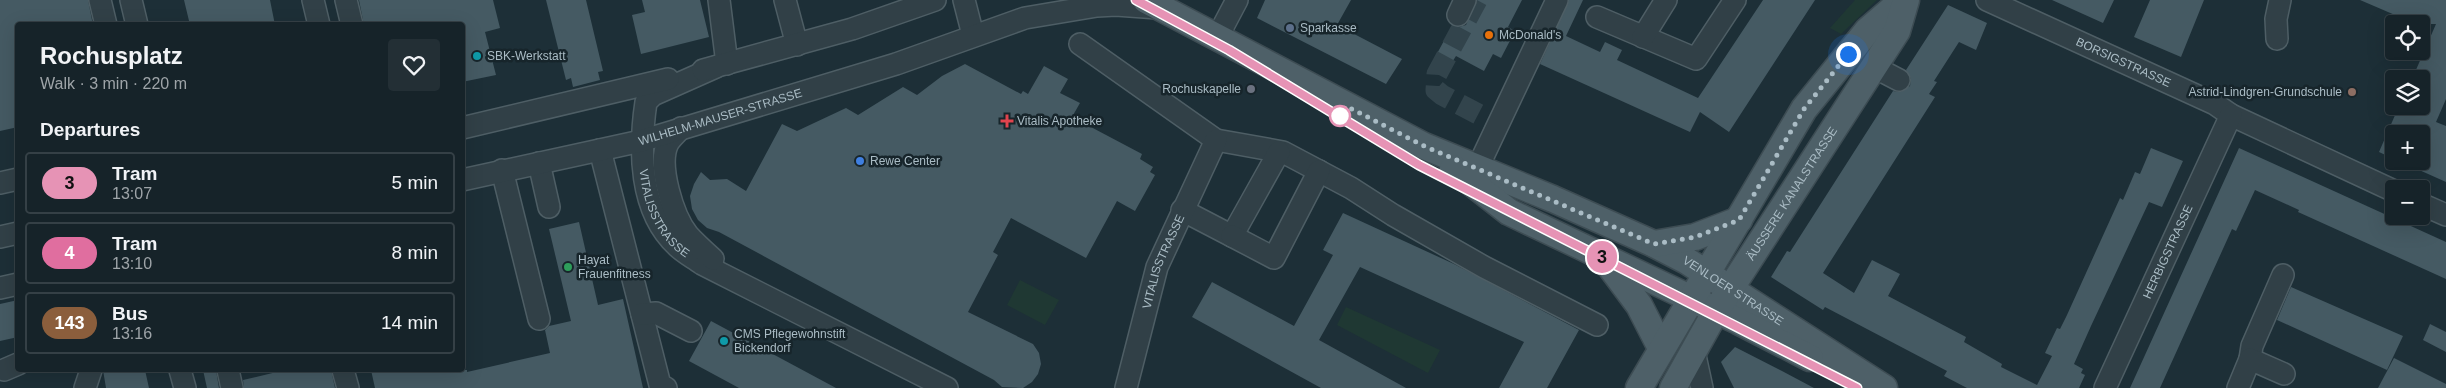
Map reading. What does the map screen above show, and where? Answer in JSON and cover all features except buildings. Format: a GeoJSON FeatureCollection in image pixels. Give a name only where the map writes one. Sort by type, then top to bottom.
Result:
{"type":"FeatureCollection","features":[{"type":"Feature","properties":{"kind":"main road","name":"ÄUSSERE KANALSTRASSE"},"geometry":{"type":"LineString","coordinates":[[1684,386],[1694,351],[1716,311],[1897,31],[1905,0]]}},
{"type":"Feature","properties":{"kind":"main road","name":"ÄUSSERE KANALSTRASSE"},"geometry":{"type":"LineString","coordinates":[[1639,388],[1804,109],[1868,30],[1905,0]]}},
{"type":"Feature","properties":{"kind":"main road","name":"VENLOER STRASSE"},"geometry":{"type":"LineString","coordinates":[[1152,4],[1218,36],[1424,146],[1654,244],[1708,273],[1877,384]]}},
{"type":"Feature","properties":{"kind":"main road"},"geometry":{"type":"LineString","coordinates":[[1804,109],[1811,106],[1822,108],[1831,134]]}},
{"type":"Feature","properties":{"kind":"main road","name":"VENLOER STRASSE"},"geometry":{"type":"LineString","coordinates":[[1424,146],[1509,212],[1833,369],[1877,384]]}},
{"type":"Feature","properties":{"kind":"main road"},"geometry":{"type":"LineString","coordinates":[[1654,244],[1695,237],[1739,220]]}},
{"type":"Feature","properties":{"kind":"main road"},"geometry":{"type":"LineString","coordinates":[[1605,259],[1640,306],[1661,348]]}},
{"type":"Feature","properties":{"kind":"street"},"geometry":{"type":"LineString","coordinates":[[100,0],[105,22]]}},
{"type":"Feature","properties":{"kind":"street"},"geometry":{"type":"LineString","coordinates":[[130,0],[136,22]]}},
{"type":"Feature","properties":{"kind":"street"},"geometry":{"type":"LineString","coordinates":[[313,0],[318,22]]}},
{"type":"Feature","properties":{"kind":"street"},"geometry":{"type":"LineString","coordinates":[[346,0],[351,22]]}},
{"type":"Feature","properties":{"kind":"street"},"geometry":{"type":"LineString","coordinates":[[718,0],[721,66]]}},
{"type":"Feature","properties":{"kind":"street"},"geometry":{"type":"LineString","coordinates":[[785,0],[797,45]]}},
{"type":"Feature","properties":{"kind":"street"},"geometry":{"type":"LineString","coordinates":[[465,127],[721,66],[852,29],[934,0]]}},
{"type":"Feature","properties":{"kind":"street"},"geometry":{"type":"LineString","coordinates":[[964,0],[973,36]]}},
{"type":"Feature","properties":{"kind":"street","name":"WILHELM-MAUSER-STRASSE"},"geometry":{"type":"LineString","coordinates":[[1025,18],[1048,0]]}},
{"type":"Feature","properties":{"kind":"street"},"geometry":{"type":"LineString","coordinates":[[1218,36],[1237,0]]}},
{"type":"Feature","properties":{"kind":"street"},"geometry":{"type":"LineString","coordinates":[[1539,41],[1529,29],[1546,0]]}},
{"type":"Feature","properties":{"kind":"street"},"geometry":{"type":"LineString","coordinates":[[1477,169],[1557,0]]}},
{"type":"Feature","properties":{"kind":"street"},"geometry":{"type":"LineString","coordinates":[[1643,37],[1666,0]]}},
{"type":"Feature","properties":{"kind":"street"},"geometry":{"type":"LineString","coordinates":[[1597,17],[1696,60],[1735,0]]}},
{"type":"Feature","properties":{"kind":"street","name":"BORSIGSTRASSE"},"geometry":{"type":"LineString","coordinates":[[1988,0],[2215,104],[2231,115],[2385,187]]}},
{"type":"Feature","properties":{"kind":"street"},"geometry":{"type":"LineString","coordinates":[[2277,39],[2276,19],[2280,0]]}},
{"type":"Feature","properties":{"kind":"street","name":"WILHELM-MAUSER-STRASSE"},"geometry":{"type":"LineString","coordinates":[[465,179],[641,141],[896,64],[1025,18],[1097,6],[1152,4]]}},
{"type":"Feature","properties":{"kind":"street"},"geometry":{"type":"LineString","coordinates":[[1080,44],[1216,140],[1279,152],[1351,188],[1393,215],[1476,262],[1596,325]]}},
{"type":"Feature","properties":{"kind":"street","name":"VITALISSTRASSE"},"geometry":{"type":"LineString","coordinates":[[721,66],[653,95],[646,102],[641,141],[644,172],[651,202],[660,225],[676,246],[702,264],[737,280],[947,388]]}},
{"type":"Feature","properties":{"kind":"street"},"geometry":{"type":"LineString","coordinates":[[1874,67],[1899,80]]}},
{"type":"Feature","properties":{"kind":"street","name":"HERBIGSTRASSE"},"geometry":{"type":"LineString","coordinates":[[2105,388],[2231,115]]}},
{"type":"Feature","properties":{"kind":"street","name":"VITALISSTRASSE"},"geometry":{"type":"LineString","coordinates":[[681,128],[668,142],[665,153],[667,180],[675,212],[687,234],[737,280]]}},
{"type":"Feature","properties":{"kind":"street","name":"VITALISSTRASSE"},"geometry":{"type":"LineString","coordinates":[[1126,388],[1157,267],[1216,140]]}},
{"type":"Feature","properties":{"kind":"street"},"geometry":{"type":"LineString","coordinates":[[600,150],[660,385],[666,388]]}},
{"type":"Feature","properties":{"kind":"street"},"geometry":{"type":"LineString","coordinates":[[1232,236],[1279,152]]}},
{"type":"Feature","properties":{"kind":"street"},"geometry":{"type":"LineString","coordinates":[[539,163],[548,207]]}},
{"type":"Feature","properties":{"kind":"street"},"geometry":{"type":"LineString","coordinates":[[502,170],[539,319]]}},
{"type":"Feature","properties":{"kind":"street"},"geometry":{"type":"LineString","coordinates":[[1182,210],[1274,258],[1319,172]]}},
{"type":"Feature","properties":{"kind":"street"},"geometry":{"type":"LineString","coordinates":[[0,182],[15,179]]}},
{"type":"Feature","properties":{"kind":"street"},"geometry":{"type":"LineString","coordinates":[[2430,208],[2446,215]]}},
{"type":"Feature","properties":{"kind":"street"},"geometry":{"type":"LineString","coordinates":[[0,237],[15,234]]}},
{"type":"Feature","properties":{"kind":"street"},"geometry":{"type":"LineString","coordinates":[[2238,388],[2250,359],[2252,346],[2283,275]]}},
{"type":"Feature","properties":{"kind":"street"},"geometry":{"type":"LineString","coordinates":[[0,288],[15,285]]}},
{"type":"Feature","properties":{"kind":"street"},"geometry":{"type":"LineString","coordinates":[[642,314],[656,313],[691,331]]}},
{"type":"Feature","properties":{"kind":"street"},"geometry":{"type":"LineString","coordinates":[[1661,348],[1684,386]]}},
{"type":"Feature","properties":{"kind":"street"},"geometry":{"type":"LineString","coordinates":[[2250,359],[2284,374]]}},
{"type":"Feature","properties":{"kind":"street"},"geometry":{"type":"LineString","coordinates":[[85,388],[90,372]]}},
{"type":"Feature","properties":{"kind":"street"},"geometry":{"type":"LineString","coordinates":[[181,372],[185,388]]}},
{"type":"Feature","properties":{"kind":"street"},"geometry":{"type":"LineString","coordinates":[[228,372],[232,388]]}},
{"type":"Feature","properties":{"kind":"street"},"geometry":{"type":"LineString","coordinates":[[344,372],[348,388]]}},
{"type":"Feature","properties":{"kind":"green space"},"geometry":{"type":"Polygon","coordinates":[[[1855,0],[1877,0],[1841,34],[1830,28],[1855,0]]]}},
{"type":"Feature","properties":{"kind":"green space"},"geometry":{"type":"Polygon","coordinates":[[[1020,280],[1059,300],[1045,325],[1007,305],[1020,280]]]}},
{"type":"Feature","properties":{"kind":"green space"},"geometry":{"type":"Polygon","coordinates":[[[1346,307],[1440,350],[1428,373],[1337,325],[1346,307]]]}},
{"type":"Feature","properties":{"kind":"tunnel"},"geometry":{"type":"LineString","coordinates":[[1477,0],[1437,74],[1436,90],[1497,124]]}},
{"type":"Feature","properties":{"kind":"tram line","name":"3"},"geometry":{"type":"LineString","coordinates":[[1136,0],[1229,50],[1419,165],[1857,388]]}},
{"type":"Feature","properties":{"kind":"place","name":"Sparkasse"},"geometry":{"type":"Point","coordinates":[1290,28]}},
{"type":"Feature","properties":{"kind":"place","name":"McDonald's"},"geometry":{"type":"Point","coordinates":[1489,35]}},
{"type":"Feature","properties":{"kind":"place","name":"SBK-Werkstatt"},"geometry":{"type":"Point","coordinates":[477,56]}},
{"type":"Feature","properties":{"kind":"place","name":"Rochuskapelle"},"geometry":{"type":"Point","coordinates":[1251,89]}},
{"type":"Feature","properties":{"kind":"place","name":"Astrid-Lindgren-Grundschule"},"geometry":{"type":"Point","coordinates":[2352,92]}},
{"type":"Feature","properties":{"kind":"place","name":"Vitalis Apotheke"},"geometry":{"type":"Point","coordinates":[1007,121]}},
{"type":"Feature","properties":{"kind":"place","name":"Rewe Center"},"geometry":{"type":"Point","coordinates":[860,161]}},
{"type":"Feature","properties":{"kind":"place","name":"Hayat Frauenfitness"},"geometry":{"type":"Point","coordinates":[568,267]}},
{"type":"Feature","properties":{"kind":"place","name":"CMS Pflegewohnstift Bickendorf"},"geometry":{"type":"Point","coordinates":[724,341]}},
{"type":"Feature","properties":{"kind":"route"},"geometry":{"type":"LineString","coordinates":[[1340,116],[1346,106],[1424,146],[1654,244],[1695,237],[1739,220],[1804,109],[1848,54]]}}]}
